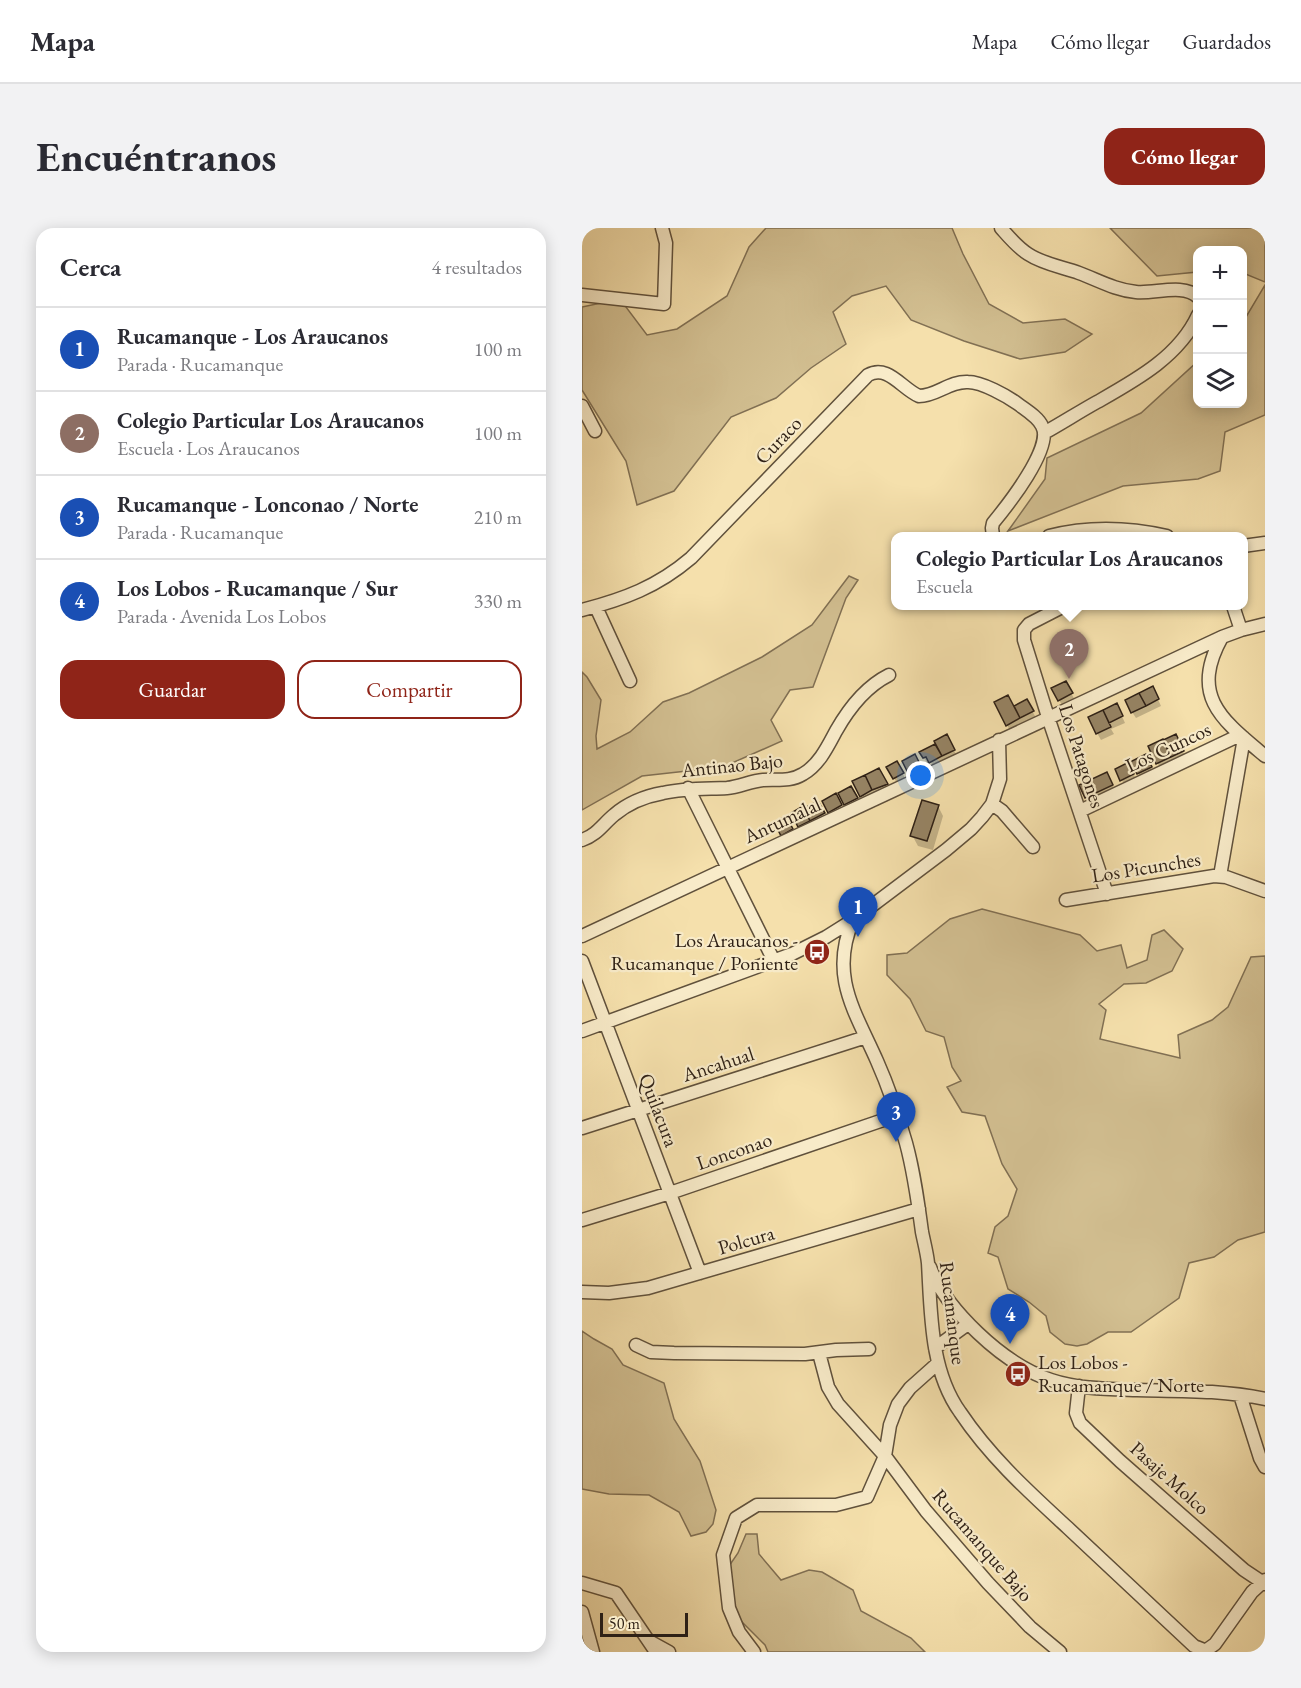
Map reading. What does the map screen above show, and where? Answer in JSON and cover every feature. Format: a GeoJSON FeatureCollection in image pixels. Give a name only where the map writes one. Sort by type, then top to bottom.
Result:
{"type":"FeatureCollection","features":[{"type":"Feature","properties":{"kind":"street"},"geometry":{"type":"LineString","coordinates":[[582,295],[664,303],[666,243],[662,228]]}},
{"type":"Feature","properties":{"kind":"street"},"geometry":{"type":"LineString","coordinates":[[1001,228],[1023,251],[1037,260],[1111,286],[1146,292],[1185,290],[1193,295]]}},
{"type":"Feature","properties":{"kind":"street"},"geometry":{"type":"LineString","coordinates":[[992,532],[993,523],[1022,486],[1042,446],[1044,433],[1151,370],[1193,324]]}},
{"type":"Feature","properties":{"kind":"street","name":"Curaco"},"geometry":{"type":"LineString","coordinates":[[589,608],[630,596],[681,567],[872,372],[882,371],[888,374],[920,396],[933,393],[951,384],[967,382],[980,385],[1011,399],[1041,423],[1044,433]]}},
{"type":"Feature","properties":{"kind":"street"},"geometry":{"type":"LineString","coordinates":[[582,406],[595,430]]}},
{"type":"Feature","properties":{"kind":"street"},"geometry":{"type":"LineString","coordinates":[[1070,532],[1109,529],[1137,532]]}},
{"type":"Feature","properties":{"kind":"street"},"geometry":{"type":"LineString","coordinates":[[1248,545],[1265,543]]}},
{"type":"Feature","properties":{"kind":"street"},"geometry":{"type":"LineString","coordinates":[[582,596],[630,681]]}},
{"type":"Feature","properties":{"kind":"street","name":"Los Patagones"},"geometry":{"type":"LineString","coordinates":[[1056,610],[1029,624],[1024,630],[1024,640],[1107,894]]}},
{"type":"Feature","properties":{"kind":"street"},"geometry":{"type":"LineString","coordinates":[[1234,610],[1242,630]]}},
{"type":"Feature","properties":{"kind":"street","name":"Antumalal"},"geometry":{"type":"LineString","coordinates":[[582,936],[1222,637],[1265,624]]}},
{"type":"Feature","properties":{"kind":"street"},"geometry":{"type":"LineString","coordinates":[[1222,637],[1216,647],[1210,668],[1210,694],[1221,715],[1265,756]]}},
{"type":"Feature","properties":{"kind":"street","name":"Antinao Bajo"},"geometry":{"type":"LineString","coordinates":[[582,840],[596,833],[612,816],[627,806],[648,797],[688,788],[729,788],[756,781],[793,779],[805,773],[820,757],[856,700],[875,682],[889,675]]}},
{"type":"Feature","properties":{"kind":"street"},"geometry":{"type":"LineString","coordinates":[[1220,876],[1242,737]]}},
{"type":"Feature","properties":{"kind":"street","name":"Los Cuncos"},"geometry":{"type":"LineString","coordinates":[[1080,811],[1242,737]]}},
{"type":"Feature","properties":{"kind":"street"},"geometry":{"type":"LineString","coordinates":[[582,1030],[774,961],[818,942],[853,920],[966,834],[982,817],[992,804],[1000,779],[999,740]]}},
{"type":"Feature","properties":{"kind":"street"},"geometry":{"type":"LineString","coordinates":[[688,788],[774,961]]}},
{"type":"Feature","properties":{"kind":"street"},"geometry":{"type":"LineString","coordinates":[[992,804],[1002,811],[1034,847]]}},
{"type":"Feature","properties":{"kind":"street","name":"Los Picunches"},"geometry":{"type":"LineString","coordinates":[[1066,900],[1220,876],[1265,891]]}},
{"type":"Feature","properties":{"kind":"street","name":"Rucamanque"},"geometry":{"type":"LineString","coordinates":[[853,920],[844,951],[844,980],[849,1000],[898,1115],[909,1156],[928,1261],[929,1297],[935,1348],[944,1383],[952,1401],[998,1460],[1194,1646],[1206,1651]]}},
{"type":"Feature","properties":{"kind":"street","name":"Quilacura"},"geometry":{"type":"LineString","coordinates":[[582,961],[700,1274]]}},
{"type":"Feature","properties":{"kind":"street","name":"Ancahual"},"geometry":{"type":"LineString","coordinates":[[582,1128],[866,1037]]}},
{"type":"Feature","properties":{"kind":"street","name":"Lonconao"},"geometry":{"type":"LineString","coordinates":[[582,1220],[670,1193],[898,1115]]}},
{"type":"Feature","properties":{"kind":"street","name":"Polcura"},"geometry":{"type":"LineString","coordinates":[[582,1292],[609,1293],[635,1290],[700,1274],[919,1209]]}},
{"type":"Feature","properties":{"kind":"street"},"geometry":{"type":"LineString","coordinates":[[928,1261],[943,1293],[968,1324],[998,1350],[1023,1367],[1050,1380],[1112,1389],[1198,1391],[1265,1399]]}},
{"type":"Feature","properties":{"kind":"street"},"geometry":{"type":"LineString","coordinates":[[935,1348],[968,1324]]}},
{"type":"Feature","properties":{"kind":"street"},"geometry":{"type":"LineString","coordinates":[[636,1345],[651,1352],[665,1353],[819,1353],[869,1349]]}},
{"type":"Feature","properties":{"kind":"street"},"geometry":{"type":"LineString","coordinates":[[819,1353],[832,1396],[845,1414],[885,1456]]}},
{"type":"Feature","properties":{"kind":"street"},"geometry":{"type":"LineString","coordinates":[[754,1652],[739,1632],[729,1608],[723,1555],[736,1518],[757,1506],[836,1505],[867,1497],[885,1456],[890,1425],[898,1404],[910,1388],[938,1363]]}},
{"type":"Feature","properties":{"kind":"street","name":"Pasaje Molco"},"geometry":{"type":"LineString","coordinates":[[1079,1386],[1076,1413],[1080,1423],[1218,1548],[1244,1570],[1264,1582]]}},
{"type":"Feature","properties":{"kind":"street"},"geometry":{"type":"LineString","coordinates":[[1240,1395],[1265,1467]]}},
{"type":"Feature","properties":{"kind":"street","name":"Rucamanque Bajo"},"geometry":{"type":"LineString","coordinates":[[885,1456],[926,1511],[988,1583],[1030,1627],[1060,1652]]}},
{"type":"Feature","properties":{"kind":"street"},"geometry":{"type":"LineString","coordinates":[[1206,1651],[1215,1644],[1252,1592],[1264,1582]]}},
{"type":"Feature","properties":{"kind":"street"},"geometry":{"type":"LineString","coordinates":[[582,1583],[616,1593],[656,1652]]}},
{"type":"Feature","properties":{"kind":"street"},"geometry":{"type":"LineString","coordinates":[[582,1612],[593,1652]]}},
{"type":"Feature","properties":{"kind":"street"},"geometry":{"type":"LineString","coordinates":[[647,1639],[669,1652]]}},
{"type":"Feature","properties":{"kind":"shaded area"},"geometry":{"type":"Polygon","coordinates":[[[766,228],[952,228],[989,304],[1023,323],[1065,319],[1092,334],[1065,352],[1020,359],[964,341],[911,320],[886,286],[852,296],[833,312],[846,344],[811,368],[776,398],[731,417],[674,491],[637,505],[626,461],[582,390],[582,307],[620,299],[647,335],[677,329],[727,296],[749,247],[766,228]]]}},
{"type":"Feature","properties":{"kind":"shaded area"},"geometry":{"type":"Polygon","coordinates":[[[1110,228],[1265,228],[1265,282],[1247,275],[1247,246],[1193,246],[1193,272],[1157,276],[1110,228]]]}},
{"type":"Feature","properties":{"kind":"shaded area"},"geometry":{"type":"Polygon","coordinates":[[[1265,285],[1265,415],[1225,432],[1220,471],[1198,479],[1123,486],[1008,531],[1045,479],[1047,458],[1141,413],[1193,366],[1193,408],[1247,408],[1247,315],[1265,285]]]}},
{"type":"Feature","properties":{"kind":"shaded area"},"geometry":{"type":"Polygon","coordinates":[[[849,576],[858,580],[846,598],[813,687],[790,690],[771,720],[782,741],[723,767],[642,776],[582,810],[582,672],[601,700],[596,736],[597,749],[630,732],[663,702],[689,693],[762,657],[812,625],[849,576]]]}},
{"type":"Feature","properties":{"kind":"shaded area"},"geometry":{"type":"Polygon","coordinates":[[[982,909],[1080,935],[1097,951],[1121,945],[1127,968],[1147,960],[1152,935],[1164,930],[1183,949],[1172,971],[1146,983],[1124,984],[1099,1004],[1106,1010],[1100,1039],[1180,1058],[1178,1035],[1212,1020],[1228,1007],[1251,957],[1265,956],[1265,1232],[1238,1240],[1214,1257],[1189,1263],[1179,1298],[1131,1332],[1108,1332],[1087,1344],[1077,1346],[1065,1344],[1050,1332],[1046,1316],[1008,1289],[998,1257],[988,1253],[995,1227],[1008,1216],[1017,1189],[1002,1164],[985,1116],[962,1112],[947,1087],[961,1081],[952,1067],[944,1037],[926,1031],[910,999],[887,975],[887,955],[907,953],[950,919],[982,909]]]}},
{"type":"Feature","properties":{"kind":"shaded area"},"geometry":{"type":"Polygon","coordinates":[[[582,1331],[612,1349],[623,1365],[664,1383],[674,1419],[700,1461],[716,1510],[713,1524],[706,1532],[691,1536],[679,1512],[649,1495],[609,1494],[582,1489],[582,1331]]]}},
{"type":"Feature","properties":{"kind":"shaded area"},"geometry":{"type":"Polygon","coordinates":[[[746,1534],[757,1534],[759,1554],[781,1580],[809,1570],[822,1572],[853,1590],[861,1611],[911,1638],[925,1652],[768,1652],[765,1645],[725,1605],[729,1566],[738,1553],[746,1534]]]}},
{"type":"Feature","properties":{"kind":"building"},"geometry":{"type":"Polygon","coordinates":[[[1066,681],[1073,693],[1058,701],[1051,688],[1066,681]]]}},
{"type":"Feature","properties":{"kind":"building"},"geometry":{"type":"Polygon","coordinates":[[[1153,686],[1159,699],[1146,706],[1139,693],[1153,686]]]}},
{"type":"Feature","properties":{"kind":"building"},"geometry":{"type":"Polygon","coordinates":[[[1139,693],[1146,706],[1131,713],[1125,700],[1139,693]]]}},
{"type":"Feature","properties":{"kind":"building"},"geometry":{"type":"Polygon","coordinates":[[[1008,695],[1020,718],[1006,726],[994,702],[1008,695]]]}},
{"type":"Feature","properties":{"kind":"building"},"geometry":{"type":"Polygon","coordinates":[[[1027,699],[1034,711],[1020,718],[1014,706],[1027,699]]]}},
{"type":"Feature","properties":{"kind":"building"},"geometry":{"type":"Polygon","coordinates":[[[1117,703],[1123,716],[1109,723],[1103,710],[1117,703]]]}},
{"type":"Feature","properties":{"kind":"building"},"geometry":{"type":"Polygon","coordinates":[[[1103,710],[1111,727],[1096,734],[1088,717],[1103,710]]]}},
{"type":"Feature","properties":{"kind":"building"},"geometry":{"type":"Polygon","coordinates":[[[947,734],[955,750],[942,756],[934,741],[947,734]]]}},
{"type":"Feature","properties":{"kind":"building"},"geometry":{"type":"Polygon","coordinates":[[[1176,734],[1184,751],[1171,757],[1163,740],[1176,734]]]}},
{"type":"Feature","properties":{"kind":"building"},"geometry":{"type":"Polygon","coordinates":[[[1163,739],[1171,757],[1156,764],[1148,746],[1163,739]]]}},
{"type":"Feature","properties":{"kind":"building"},"geometry":{"type":"Polygon","coordinates":[[[935,744],[942,756],[929,763],[926,757],[923,758],[919,752],[935,744]]]}},
{"type":"Feature","properties":{"kind":"building"},"geometry":{"type":"Polygon","coordinates":[[[915,754],[921,766],[908,773],[902,761],[915,754]]]}},
{"type":"Feature","properties":{"kind":"building"},"geometry":{"type":"Polygon","coordinates":[[[1146,754],[1152,767],[1137,774],[1130,762],[1146,754]]]}},
{"type":"Feature","properties":{"kind":"building"},"geometry":{"type":"Polygon","coordinates":[[[897,761],[904,773],[893,779],[886,767],[897,761]]]}},
{"type":"Feature","properties":{"kind":"building"},"geometry":{"type":"Polygon","coordinates":[[[1129,762],[1134,774],[1120,781],[1115,769],[1129,762]]]}},
{"type":"Feature","properties":{"kind":"building"},"geometry":{"type":"Polygon","coordinates":[[[879,768],[888,784],[872,790],[865,775],[879,768]]]}},
{"type":"Feature","properties":{"kind":"building"},"geometry":{"type":"Polygon","coordinates":[[[1107,772],[1113,785],[1085,798],[1079,785],[1107,772]]]}},
{"type":"Feature","properties":{"kind":"building"},"geometry":{"type":"Polygon","coordinates":[[[865,775],[872,790],[860,797],[852,781],[865,775]]]}},
{"type":"Feature","properties":{"kind":"building"},"geometry":{"type":"Polygon","coordinates":[[[851,786],[858,798],[844,805],[838,793],[851,786]]]}},
{"type":"Feature","properties":{"kind":"building"},"geometry":{"type":"Polygon","coordinates":[[[836,793],[842,805],[828,813],[822,801],[836,793]]]}},
{"type":"Feature","properties":{"kind":"building"},"geometry":{"type":"Polygon","coordinates":[[[922,800],[939,805],[927,841],[910,836],[922,800]]]}},
{"type":"Feature","properties":{"kind":"building"},"geometry":{"type":"Polygon","coordinates":[[[818,801],[825,813],[810,821],[804,808],[818,801]]]}},
{"type":"Feature","properties":{"kind":"building"},"geometry":{"type":"Polygon","coordinates":[[[803,806],[810,821],[798,827],[791,813],[803,806]]]}},
{"type":"Feature","properties":{"kind":"building"},"geometry":{"type":"Polygon","coordinates":[[[786,816],[793,829],[781,836],[774,822],[786,816]]]}},
{"type":"Feature","properties":{"kind":"place","name":"Colegio Particular Los Araucanos"},"geometry":{"type":"Point","coordinates":[1069,679]}},
{"type":"Feature","properties":{"kind":"place","name":"Rucamanque - Los Araucanos"},"geometry":{"type":"Point","coordinates":[858,937]}},
{"type":"Feature","properties":{"kind":"place","name":"Los Araucanos - Rucamanque / Poniente"},"geometry":{"type":"Point","coordinates":[817,952]}},
{"type":"Feature","properties":{"kind":"place","name":"Rucamanque - Lonconao / Norte"},"geometry":{"type":"Point","coordinates":[896,1142]}},
{"type":"Feature","properties":{"kind":"place","name":"Los Lobos - Rucamanque / Sur"},"geometry":{"type":"Point","coordinates":[1010,1344]}},
{"type":"Feature","properties":{"kind":"place","name":"Los Lobos - Rucamanque / Norte"},"geometry":{"type":"Point","coordinates":[1018,1374]}}]}
